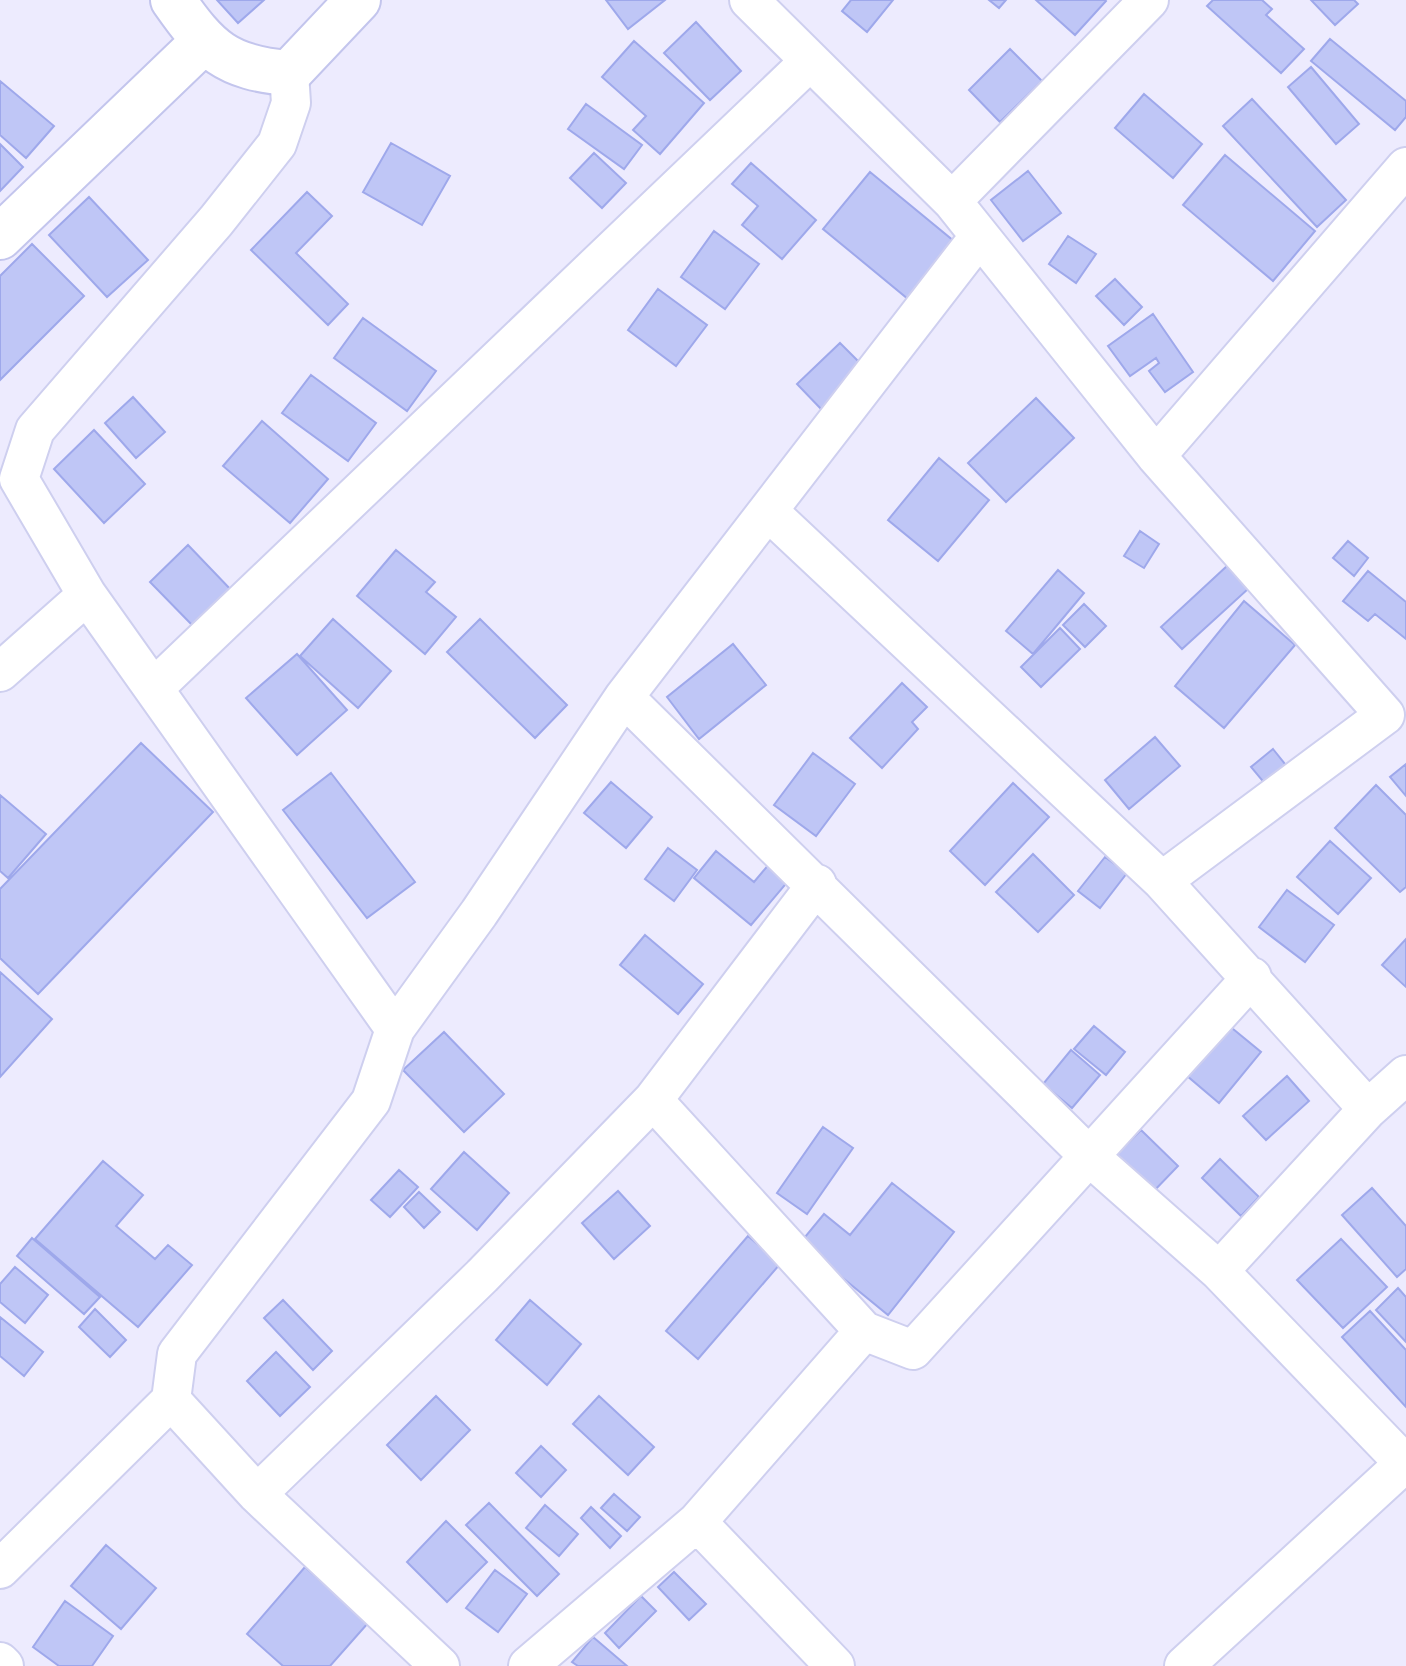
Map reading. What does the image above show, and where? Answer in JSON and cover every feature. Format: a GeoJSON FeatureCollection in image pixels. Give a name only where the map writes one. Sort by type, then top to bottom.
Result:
{"type":"FeatureCollection","features":[{"type":"Feature","properties":{"kind":"street"},"geometry":{"type":"LineString","coordinates":[[173,0],[203,42],[252,70],[289,73]]}},
{"type":"Feature","properties":{"kind":"street"},"geometry":{"type":"LineString","coordinates":[[358,0],[289,73],[291,103],[277,144],[216,221],[35,430],[19,479],[87,595],[395,1029]]}},
{"type":"Feature","properties":{"kind":"street"},"geometry":{"type":"LineString","coordinates":[[749,0],[952,201],[1156,456],[1396,705],[1162,881]]}},
{"type":"Feature","properties":{"kind":"street"},"geometry":{"type":"LineString","coordinates":[[952,201],[1149,0]]}},
{"type":"Feature","properties":{"kind":"street"},"geometry":{"type":"LineString","coordinates":[[0,237],[203,42]]}},
{"type":"Feature","properties":{"kind":"street"},"geometry":{"type":"LineString","coordinates":[[154,688],[809,62]]}},
{"type":"Feature","properties":{"kind":"street"},"geometry":{"type":"LineString","coordinates":[[1156,456],[1406,167]]}},
{"type":"Feature","properties":{"kind":"street"},"geometry":{"type":"LineString","coordinates":[[0,1569],[171,1400],[177,1354],[371,1101],[395,1029],[479,913],[624,697],[979,237]]}},
{"type":"Feature","properties":{"kind":"street"},"geometry":{"type":"LineString","coordinates":[[768,511],[1162,881],[1252,977],[1368,1109]]}},
{"type":"Feature","properties":{"kind":"street"},"geometry":{"type":"LineString","coordinates":[[0,672],[87,595]]}},
{"type":"Feature","properties":{"kind":"street"},"geometry":{"type":"LineString","coordinates":[[624,697],[817,884],[1090,1157],[1219,1271],[1406,1463],[1187,1665]]}},
{"type":"Feature","properties":{"kind":"street"},"geometry":{"type":"LineString","coordinates":[[257,1494],[482,1276],[653,1100],[817,884]]}},
{"type":"Feature","properties":{"kind":"street"},"geometry":{"type":"LineString","coordinates":[[653,1100],[864,1331],[913,1350],[1252,977]]}},
{"type":"Feature","properties":{"kind":"street"},"geometry":{"type":"LineString","coordinates":[[1219,1271],[1368,1109],[1406,1075]]}},
{"type":"Feature","properties":{"kind":"street"},"geometry":{"type":"LineString","coordinates":[[528,1666],[697,1522],[864,1331]]}},
{"type":"Feature","properties":{"kind":"street"},"geometry":{"type":"LineString","coordinates":[[171,1400],[257,1494],[440,1666]]}},
{"type":"Feature","properties":{"kind":"street"},"geometry":{"type":"LineString","coordinates":[[697,1522],[835,1666]]}},
{"type":"Feature","properties":{"kind":"building"},"geometry":{"type":"Polygon","coordinates":[[[217,0],[264,0],[238,23],[217,0]]]}},
{"type":"Feature","properties":{"kind":"building"},"geometry":{"type":"Polygon","coordinates":[[[606,0],[665,0],[628,29],[606,0]]]}},
{"type":"Feature","properties":{"kind":"building"},"geometry":{"type":"Polygon","coordinates":[[[851,0],[893,0],[867,32],[842,11],[851,0]]]}},
{"type":"Feature","properties":{"kind":"building"},"geometry":{"type":"Polygon","coordinates":[[[989,0],[1006,0],[999,8],[989,0]]]}},
{"type":"Feature","properties":{"kind":"building"},"geometry":{"type":"Polygon","coordinates":[[[1036,0],[1105,0],[1106,1],[1075,35],[1036,0]]]}},
{"type":"Feature","properties":{"kind":"building"},"geometry":{"type":"Polygon","coordinates":[[[1213,0],[1262,0],[1272,9],[1266,15],[1304,49],[1281,73],[1207,6],[1213,0]]]}},
{"type":"Feature","properties":{"kind":"building"},"geometry":{"type":"Polygon","coordinates":[[[1311,0],[1354,0],[1358,4],[1335,25],[1311,0]]]}},
{"type":"Feature","properties":{"kind":"building"},"geometry":{"type":"Polygon","coordinates":[[[696,22],[741,71],[710,100],[664,53],[696,22]]]}},
{"type":"Feature","properties":{"kind":"building"},"geometry":{"type":"Polygon","coordinates":[[[1330,39],[1406,101],[1406,117],[1395,130],[1311,61],[1330,39]]]}},
{"type":"Feature","properties":{"kind":"building"},"geometry":{"type":"Polygon","coordinates":[[[634,41],[704,103],[660,154],[633,130],[646,116],[602,77],[634,41]]]}},
{"type":"Feature","properties":{"kind":"building"},"geometry":{"type":"Polygon","coordinates":[[[1010,49],[1042,81],[1000,122],[969,90],[1010,49]]]}},
{"type":"Feature","properties":{"kind":"building"},"geometry":{"type":"Polygon","coordinates":[[[1311,67],[1359,124],[1336,144],[1288,87],[1311,67]]]}},
{"type":"Feature","properties":{"kind":"building"},"geometry":{"type":"Polygon","coordinates":[[[0,81],[54,126],[26,158],[0,135],[0,81]]]}},
{"type":"Feature","properties":{"kind":"building"},"geometry":{"type":"Polygon","coordinates":[[[1144,94],[1202,144],[1173,178],[1115,128],[1144,94]]]}},
{"type":"Feature","properties":{"kind":"building"},"geometry":{"type":"Polygon","coordinates":[[[1252,99],[1346,200],[1317,227],[1223,126],[1252,99]]]}},
{"type":"Feature","properties":{"kind":"building"},"geometry":{"type":"Polygon","coordinates":[[[586,104],[642,145],[624,169],[568,129],[586,104]]]}},
{"type":"Feature","properties":{"kind":"building"},"geometry":{"type":"Polygon","coordinates":[[[391,143],[450,176],[422,225],[363,192],[391,143]]]}},
{"type":"Feature","properties":{"kind":"building"},"geometry":{"type":"Polygon","coordinates":[[[0,144],[23,167],[0,191],[0,144]]]}},
{"type":"Feature","properties":{"kind":"building"},"geometry":{"type":"Polygon","coordinates":[[[594,153],[626,183],[602,208],[570,178],[594,153]]]}},
{"type":"Feature","properties":{"kind":"building"},"geometry":{"type":"Polygon","coordinates":[[[1225,155],[1315,231],[1273,281],[1183,205],[1225,155]]]}},
{"type":"Feature","properties":{"kind":"building"},"geometry":{"type":"Polygon","coordinates":[[[751,163],[816,220],[782,259],[742,225],[758,206],[732,184],[751,163]]]}},
{"type":"Feature","properties":{"kind":"building"},"geometry":{"type":"Polygon","coordinates":[[[1028,171],[1061,213],[1023,241],[991,200],[1028,171]]]}},
{"type":"Feature","properties":{"kind":"building"},"geometry":{"type":"Polygon","coordinates":[[[870,172],[955,242],[908,299],[823,229],[870,172]]]}},
{"type":"Feature","properties":{"kind":"building"},"geometry":{"type":"Polygon","coordinates":[[[307,192],[332,216],[296,253],[348,304],[328,325],[251,250],[307,192]]]}},
{"type":"Feature","properties":{"kind":"building"},"geometry":{"type":"Polygon","coordinates":[[[89,197],[148,260],[107,297],[49,235],[89,197]]]}},
{"type":"Feature","properties":{"kind":"building"},"geometry":{"type":"Polygon","coordinates":[[[714,231],[759,264],[725,309],[681,277],[714,231]]]}},
{"type":"Feature","properties":{"kind":"building"},"geometry":{"type":"Polygon","coordinates":[[[1068,236],[1096,254],[1076,283],[1049,264],[1068,236]]]}},
{"type":"Feature","properties":{"kind":"building"},"geometry":{"type":"Polygon","coordinates":[[[32,244],[84,296],[0,380],[0,276],[32,244]]]}},
{"type":"Feature","properties":{"kind":"building"},"geometry":{"type":"Polygon","coordinates":[[[1115,279],[1142,307],[1124,325],[1096,296],[1115,279]]]}},
{"type":"Feature","properties":{"kind":"building"},"geometry":{"type":"Polygon","coordinates":[[[658,289],[707,325],[676,366],[628,330],[658,289]]]}},
{"type":"Feature","properties":{"kind":"building"},"geometry":{"type":"Polygon","coordinates":[[[1153,314],[1193,372],[1165,392],[1149,371],[1159,363],[1156,358],[1130,376],[1108,346],[1153,314]]]}},
{"type":"Feature","properties":{"kind":"building"},"geometry":{"type":"Polygon","coordinates":[[[363,318],[436,371],[407,411],[334,358],[363,318]]]}},
{"type":"Feature","properties":{"kind":"building"},"geometry":{"type":"Polygon","coordinates":[[[840,343],[867,370],[823,411],[797,384],[840,343]]]}},
{"type":"Feature","properties":{"kind":"building"},"geometry":{"type":"Polygon","coordinates":[[[311,375],[376,423],[348,461],[282,413],[311,375]]]}},
{"type":"Feature","properties":{"kind":"building"},"geometry":{"type":"Polygon","coordinates":[[[133,397],[165,432],[136,458],[105,423],[133,397]]]}},
{"type":"Feature","properties":{"kind":"building"},"geometry":{"type":"Polygon","coordinates":[[[1036,398],[1074,438],[1006,502],[968,463],[1036,398]]]}},
{"type":"Feature","properties":{"kind":"building"},"geometry":{"type":"Polygon","coordinates":[[[262,421],[328,479],[290,523],[223,466],[262,421]]]}},
{"type":"Feature","properties":{"kind":"building"},"geometry":{"type":"Polygon","coordinates":[[[94,430],[145,484],[104,523],[54,469],[94,430]]]}},
{"type":"Feature","properties":{"kind":"building"},"geometry":{"type":"Polygon","coordinates":[[[939,458],[989,500],[938,561],[888,520],[939,458]]]}},
{"type":"Feature","properties":{"kind":"building"},"geometry":{"type":"Polygon","coordinates":[[[1140,531],[1159,544],[1144,568],[1124,556],[1140,531]]]}},
{"type":"Feature","properties":{"kind":"building"},"geometry":{"type":"Polygon","coordinates":[[[1348,541],[1368,558],[1354,576],[1333,558],[1348,541]]]}},
{"type":"Feature","properties":{"kind":"building"},"geometry":{"type":"Polygon","coordinates":[[[188,545],[234,593],[196,629],[150,582],[188,545]]]}},
{"type":"Feature","properties":{"kind":"building"},"geometry":{"type":"Polygon","coordinates":[[[396,550],[435,582],[426,592],[456,617],[425,654],[357,596],[396,550]]]}},
{"type":"Feature","properties":{"kind":"building"},"geometry":{"type":"Polygon","coordinates":[[[1227,566],[1248,589],[1182,649],[1161,627],[1227,566]]]}},
{"type":"Feature","properties":{"kind":"building"},"geometry":{"type":"Polygon","coordinates":[[[1058,570],[1084,593],[1033,654],[1006,631],[1058,570]]]}},
{"type":"Feature","properties":{"kind":"building"},"geometry":{"type":"Polygon","coordinates":[[[1368,571],[1406,602],[1406,639],[1375,614],[1368,621],[1343,601],[1368,571]]]}},
{"type":"Feature","properties":{"kind":"building"},"geometry":{"type":"Polygon","coordinates":[[[1244,601],[1295,645],[1224,728],[1175,686],[1244,601]]]}},
{"type":"Feature","properties":{"kind":"building"},"geometry":{"type":"Polygon","coordinates":[[[1084,604],[1106,626],[1085,647],[1063,625],[1084,604]]]}},
{"type":"Feature","properties":{"kind":"building"},"geometry":{"type":"Polygon","coordinates":[[[333,619],[391,671],[358,708],[300,656],[333,619]]]}},
{"type":"Feature","properties":{"kind":"building"},"geometry":{"type":"Polygon","coordinates":[[[480,619],[567,705],[535,738],[447,652],[480,619]]]}},
{"type":"Feature","properties":{"kind":"building"},"geometry":{"type":"Polygon","coordinates":[[[1060,628],[1080,649],[1041,687],[1021,667],[1060,628]]]}},
{"type":"Feature","properties":{"kind":"building"},"geometry":{"type":"Polygon","coordinates":[[[733,644],[766,685],[699,739],[667,697],[733,644]]]}},
{"type":"Feature","properties":{"kind":"building"},"geometry":{"type":"Polygon","coordinates":[[[297,654],[347,710],[297,755],[246,698],[297,654]]]}},
{"type":"Feature","properties":{"kind":"building"},"geometry":{"type":"Polygon","coordinates":[[[902,683],[927,707],[912,722],[918,729],[882,768],[850,738],[902,683]]]}},
{"type":"Feature","properties":{"kind":"building"},"geometry":{"type":"Polygon","coordinates":[[[1155,737],[1180,766],[1129,809],[1105,780],[1155,737]]]}},
{"type":"Feature","properties":{"kind":"building"},"geometry":{"type":"Polygon","coordinates":[[[141,743],[213,812],[38,994],[0,958],[0,889],[141,743]]]}},
{"type":"Feature","properties":{"kind":"building"},"geometry":{"type":"Polygon","coordinates":[[[1273,749],[1293,774],[1272,792],[1251,767],[1273,749]]]}},
{"type":"Feature","properties":{"kind":"building"},"geometry":{"type":"Polygon","coordinates":[[[813,753],[855,784],[816,836],[774,805],[813,753]]]}},
{"type":"Feature","properties":{"kind":"building"},"geometry":{"type":"Polygon","coordinates":[[[1406,764],[1406,796],[1390,777],[1406,764]]]}},
{"type":"Feature","properties":{"kind":"building"},"geometry":{"type":"Polygon","coordinates":[[[331,773],[415,882],[367,918],[283,810],[331,773]]]}},
{"type":"Feature","properties":{"kind":"building"},"geometry":{"type":"Polygon","coordinates":[[[611,782],[652,817],[626,848],[584,813],[611,782]]]}},
{"type":"Feature","properties":{"kind":"building"},"geometry":{"type":"Polygon","coordinates":[[[1013,783],[1049,817],[985,885],[950,851],[1013,783]]]}},
{"type":"Feature","properties":{"kind":"building"},"geometry":{"type":"Polygon","coordinates":[[[1376,785],[1406,815],[1406,887],[1400,892],[1335,828],[1376,785]]]}},
{"type":"Feature","properties":{"kind":"building"},"geometry":{"type":"Polygon","coordinates":[[[0,795],[46,834],[8,878],[0,871],[0,795]]]}},
{"type":"Feature","properties":{"kind":"building"},"geometry":{"type":"Polygon","coordinates":[[[1330,841],[1371,878],[1338,914],[1297,877],[1330,841]]]}},
{"type":"Feature","properties":{"kind":"building"},"geometry":{"type":"Polygon","coordinates":[[[668,848],[697,870],[674,901],[645,879],[668,848]]]}},
{"type":"Feature","properties":{"kind":"building"},"geometry":{"type":"Polygon","coordinates":[[[716,851],[754,882],[770,863],[790,879],[751,925],[694,878],[716,851]]]}},
{"type":"Feature","properties":{"kind":"building"},"geometry":{"type":"Polygon","coordinates":[[[1033,854],[1074,895],[1038,932],[996,892],[1033,854]]]}},
{"type":"Feature","properties":{"kind":"building"},"geometry":{"type":"Polygon","coordinates":[[[1105,857],[1127,873],[1100,908],[1078,891],[1105,857]]]}},
{"type":"Feature","properties":{"kind":"building"},"geometry":{"type":"Polygon","coordinates":[[[1287,890],[1334,925],[1305,962],[1259,927],[1287,890]]]}},
{"type":"Feature","properties":{"kind":"building"},"geometry":{"type":"Polygon","coordinates":[[[645,935],[703,984],[678,1014],[620,965],[645,935]]]}},
{"type":"Feature","properties":{"kind":"building"},"geometry":{"type":"Polygon","coordinates":[[[1406,939],[1406,987],[1382,965],[1406,939]]]}},
{"type":"Feature","properties":{"kind":"building"},"geometry":{"type":"Polygon","coordinates":[[[0,972],[52,1019],[0,1077],[0,972]]]}},
{"type":"Feature","properties":{"kind":"building"},"geometry":{"type":"Polygon","coordinates":[[[1227,1024],[1261,1052],[1219,1103],[1186,1075],[1227,1024]]]}},
{"type":"Feature","properties":{"kind":"building"},"geometry":{"type":"Polygon","coordinates":[[[1094,1026],[1125,1052],[1106,1075],[1074,1049],[1094,1026]]]}},
{"type":"Feature","properties":{"kind":"building"},"geometry":{"type":"Polygon","coordinates":[[[444,1032],[504,1094],[464,1132],[403,1070],[444,1032]]]}},
{"type":"Feature","properties":{"kind":"building"},"geometry":{"type":"Polygon","coordinates":[[[1071,1050],[1100,1075],[1072,1108],[1043,1084],[1071,1050]]]}},
{"type":"Feature","properties":{"kind":"building"},"geometry":{"type":"Polygon","coordinates":[[[1287,1076],[1309,1101],[1266,1140],[1243,1116],[1287,1076]]]}},
{"type":"Feature","properties":{"kind":"building"},"geometry":{"type":"Polygon","coordinates":[[[823,1127],[853,1148],[807,1214],[777,1193],[823,1127]]]}},
{"type":"Feature","properties":{"kind":"building"},"geometry":{"type":"Polygon","coordinates":[[[1141,1130],[1178,1166],[1150,1195],[1113,1158],[1141,1130]]]}},
{"type":"Feature","properties":{"kind":"building"},"geometry":{"type":"Polygon","coordinates":[[[464,1152],[509,1193],[477,1230],[431,1189],[464,1152]]]}},
{"type":"Feature","properties":{"kind":"building"},"geometry":{"type":"Polygon","coordinates":[[[1220,1159],[1259,1197],[1241,1216],[1202,1178],[1220,1159]]]}},
{"type":"Feature","properties":{"kind":"building"},"geometry":{"type":"Polygon","coordinates":[[[103,1161],[143,1195],[116,1226],[155,1259],[168,1245],[192,1265],[138,1327],[35,1239],[103,1161]]]}},
{"type":"Feature","properties":{"kind":"building"},"geometry":{"type":"Polygon","coordinates":[[[399,1170],[418,1187],[390,1217],[371,1200],[399,1170]]]}},
{"type":"Feature","properties":{"kind":"building"},"geometry":{"type":"Polygon","coordinates":[[[892,1183],[954,1232],[888,1315],[800,1243],[824,1214],[850,1235],[892,1183]]]}},
{"type":"Feature","properties":{"kind":"building"},"geometry":{"type":"Polygon","coordinates":[[[1372,1188],[1406,1226],[1406,1269],[1397,1277],[1342,1215],[1372,1188]]]}},
{"type":"Feature","properties":{"kind":"building"},"geometry":{"type":"Polygon","coordinates":[[[618,1191],[650,1226],[614,1259],[582,1223],[618,1191]]]}},
{"type":"Feature","properties":{"kind":"building"},"geometry":{"type":"Polygon","coordinates":[[[419,1192],[440,1212],[424,1228],[404,1207],[419,1192]]]}},
{"type":"Feature","properties":{"kind":"building"},"geometry":{"type":"Polygon","coordinates":[[[748,1236],[780,1264],[698,1359],[666,1331],[748,1236]]]}},
{"type":"Feature","properties":{"kind":"building"},"geometry":{"type":"Polygon","coordinates":[[[32,1238],[100,1297],[84,1314],[17,1256],[32,1238]]]}},
{"type":"Feature","properties":{"kind":"building"},"geometry":{"type":"Polygon","coordinates":[[[1341,1239],[1387,1287],[1343,1328],[1297,1280],[1341,1239]]]}},
{"type":"Feature","properties":{"kind":"building"},"geometry":{"type":"Polygon","coordinates":[[[15,1267],[48,1295],[25,1323],[0,1302],[0,1284],[15,1267]]]}},
{"type":"Feature","properties":{"kind":"building"},"geometry":{"type":"Polygon","coordinates":[[[1398,1288],[1406,1297],[1406,1342],[1376,1310],[1398,1288]]]}},
{"type":"Feature","properties":{"kind":"building"},"geometry":{"type":"Polygon","coordinates":[[[283,1300],[332,1351],[313,1370],[264,1318],[283,1300]]]}},
{"type":"Feature","properties":{"kind":"building"},"geometry":{"type":"Polygon","coordinates":[[[530,1300],[581,1344],[547,1385],[496,1340],[530,1300]]]}},
{"type":"Feature","properties":{"kind":"building"},"geometry":{"type":"Polygon","coordinates":[[[95,1309],[126,1340],[110,1357],[79,1327],[95,1309]]]}},
{"type":"Feature","properties":{"kind":"building"},"geometry":{"type":"Polygon","coordinates":[[[1370,1311],[1406,1350],[1406,1407],[1342,1337],[1370,1311]]]}},
{"type":"Feature","properties":{"kind":"building"},"geometry":{"type":"Polygon","coordinates":[[[0,1317],[43,1352],[24,1376],[0,1356],[0,1317]]]}},
{"type":"Feature","properties":{"kind":"building"},"geometry":{"type":"Polygon","coordinates":[[[276,1352],[310,1387],[280,1416],[247,1381],[276,1352]]]}},
{"type":"Feature","properties":{"kind":"building"},"geometry":{"type":"Polygon","coordinates":[[[436,1396],[470,1430],[421,1480],[387,1445],[436,1396]]]}},
{"type":"Feature","properties":{"kind":"building"},"geometry":{"type":"Polygon","coordinates":[[[599,1396],[654,1447],[628,1475],[573,1424],[599,1396]]]}},
{"type":"Feature","properties":{"kind":"building"},"geometry":{"type":"Polygon","coordinates":[[[541,1446],[566,1470],[541,1497],[516,1473],[541,1446]]]}},
{"type":"Feature","properties":{"kind":"building"},"geometry":{"type":"Polygon","coordinates":[[[614,1494],[640,1517],[627,1531],[601,1508],[614,1494]]]}},
{"type":"Feature","properties":{"kind":"building"},"geometry":{"type":"Polygon","coordinates":[[[489,1503],[559,1574],[537,1596],[466,1525],[489,1503]]]}},
{"type":"Feature","properties":{"kind":"building"},"geometry":{"type":"Polygon","coordinates":[[[545,1505],[578,1534],[559,1556],[526,1528],[545,1505]]]}},
{"type":"Feature","properties":{"kind":"building"},"geometry":{"type":"Polygon","coordinates":[[[591,1507],[621,1536],[610,1548],[581,1518],[591,1507]]]}},
{"type":"Feature","properties":{"kind":"building"},"geometry":{"type":"Polygon","coordinates":[[[446,1521],[487,1562],[447,1602],[407,1562],[446,1521]]]}},
{"type":"Feature","properties":{"kind":"building"},"geometry":{"type":"Polygon","coordinates":[[[106,1545],[156,1588],[121,1629],[71,1586],[106,1545]]]}},
{"type":"Feature","properties":{"kind":"building"},"geometry":{"type":"Polygon","coordinates":[[[305,1567],[368,1623],[330,1666],[283,1666],[247,1634],[305,1567]]]}},
{"type":"Feature","properties":{"kind":"building"},"geometry":{"type":"Polygon","coordinates":[[[495,1570],[527,1594],[498,1632],[466,1608],[495,1570]]]}},
{"type":"Feature","properties":{"kind":"building"},"geometry":{"type":"Polygon","coordinates":[[[674,1572],[706,1604],[689,1620],[658,1587],[674,1572]]]}},
{"type":"Feature","properties":{"kind":"building"},"geometry":{"type":"Polygon","coordinates":[[[641,1596],[656,1611],[619,1648],[605,1633],[641,1596]]]}},
{"type":"Feature","properties":{"kind":"building"},"geometry":{"type":"Polygon","coordinates":[[[65,1601],[113,1636],[92,1666],[59,1666],[33,1647],[65,1601]]]}},
{"type":"Feature","properties":{"kind":"building"},"geometry":{"type":"Polygon","coordinates":[[[593,1637],[627,1666],[578,1666],[572,1662],[593,1637]]]}}]}
